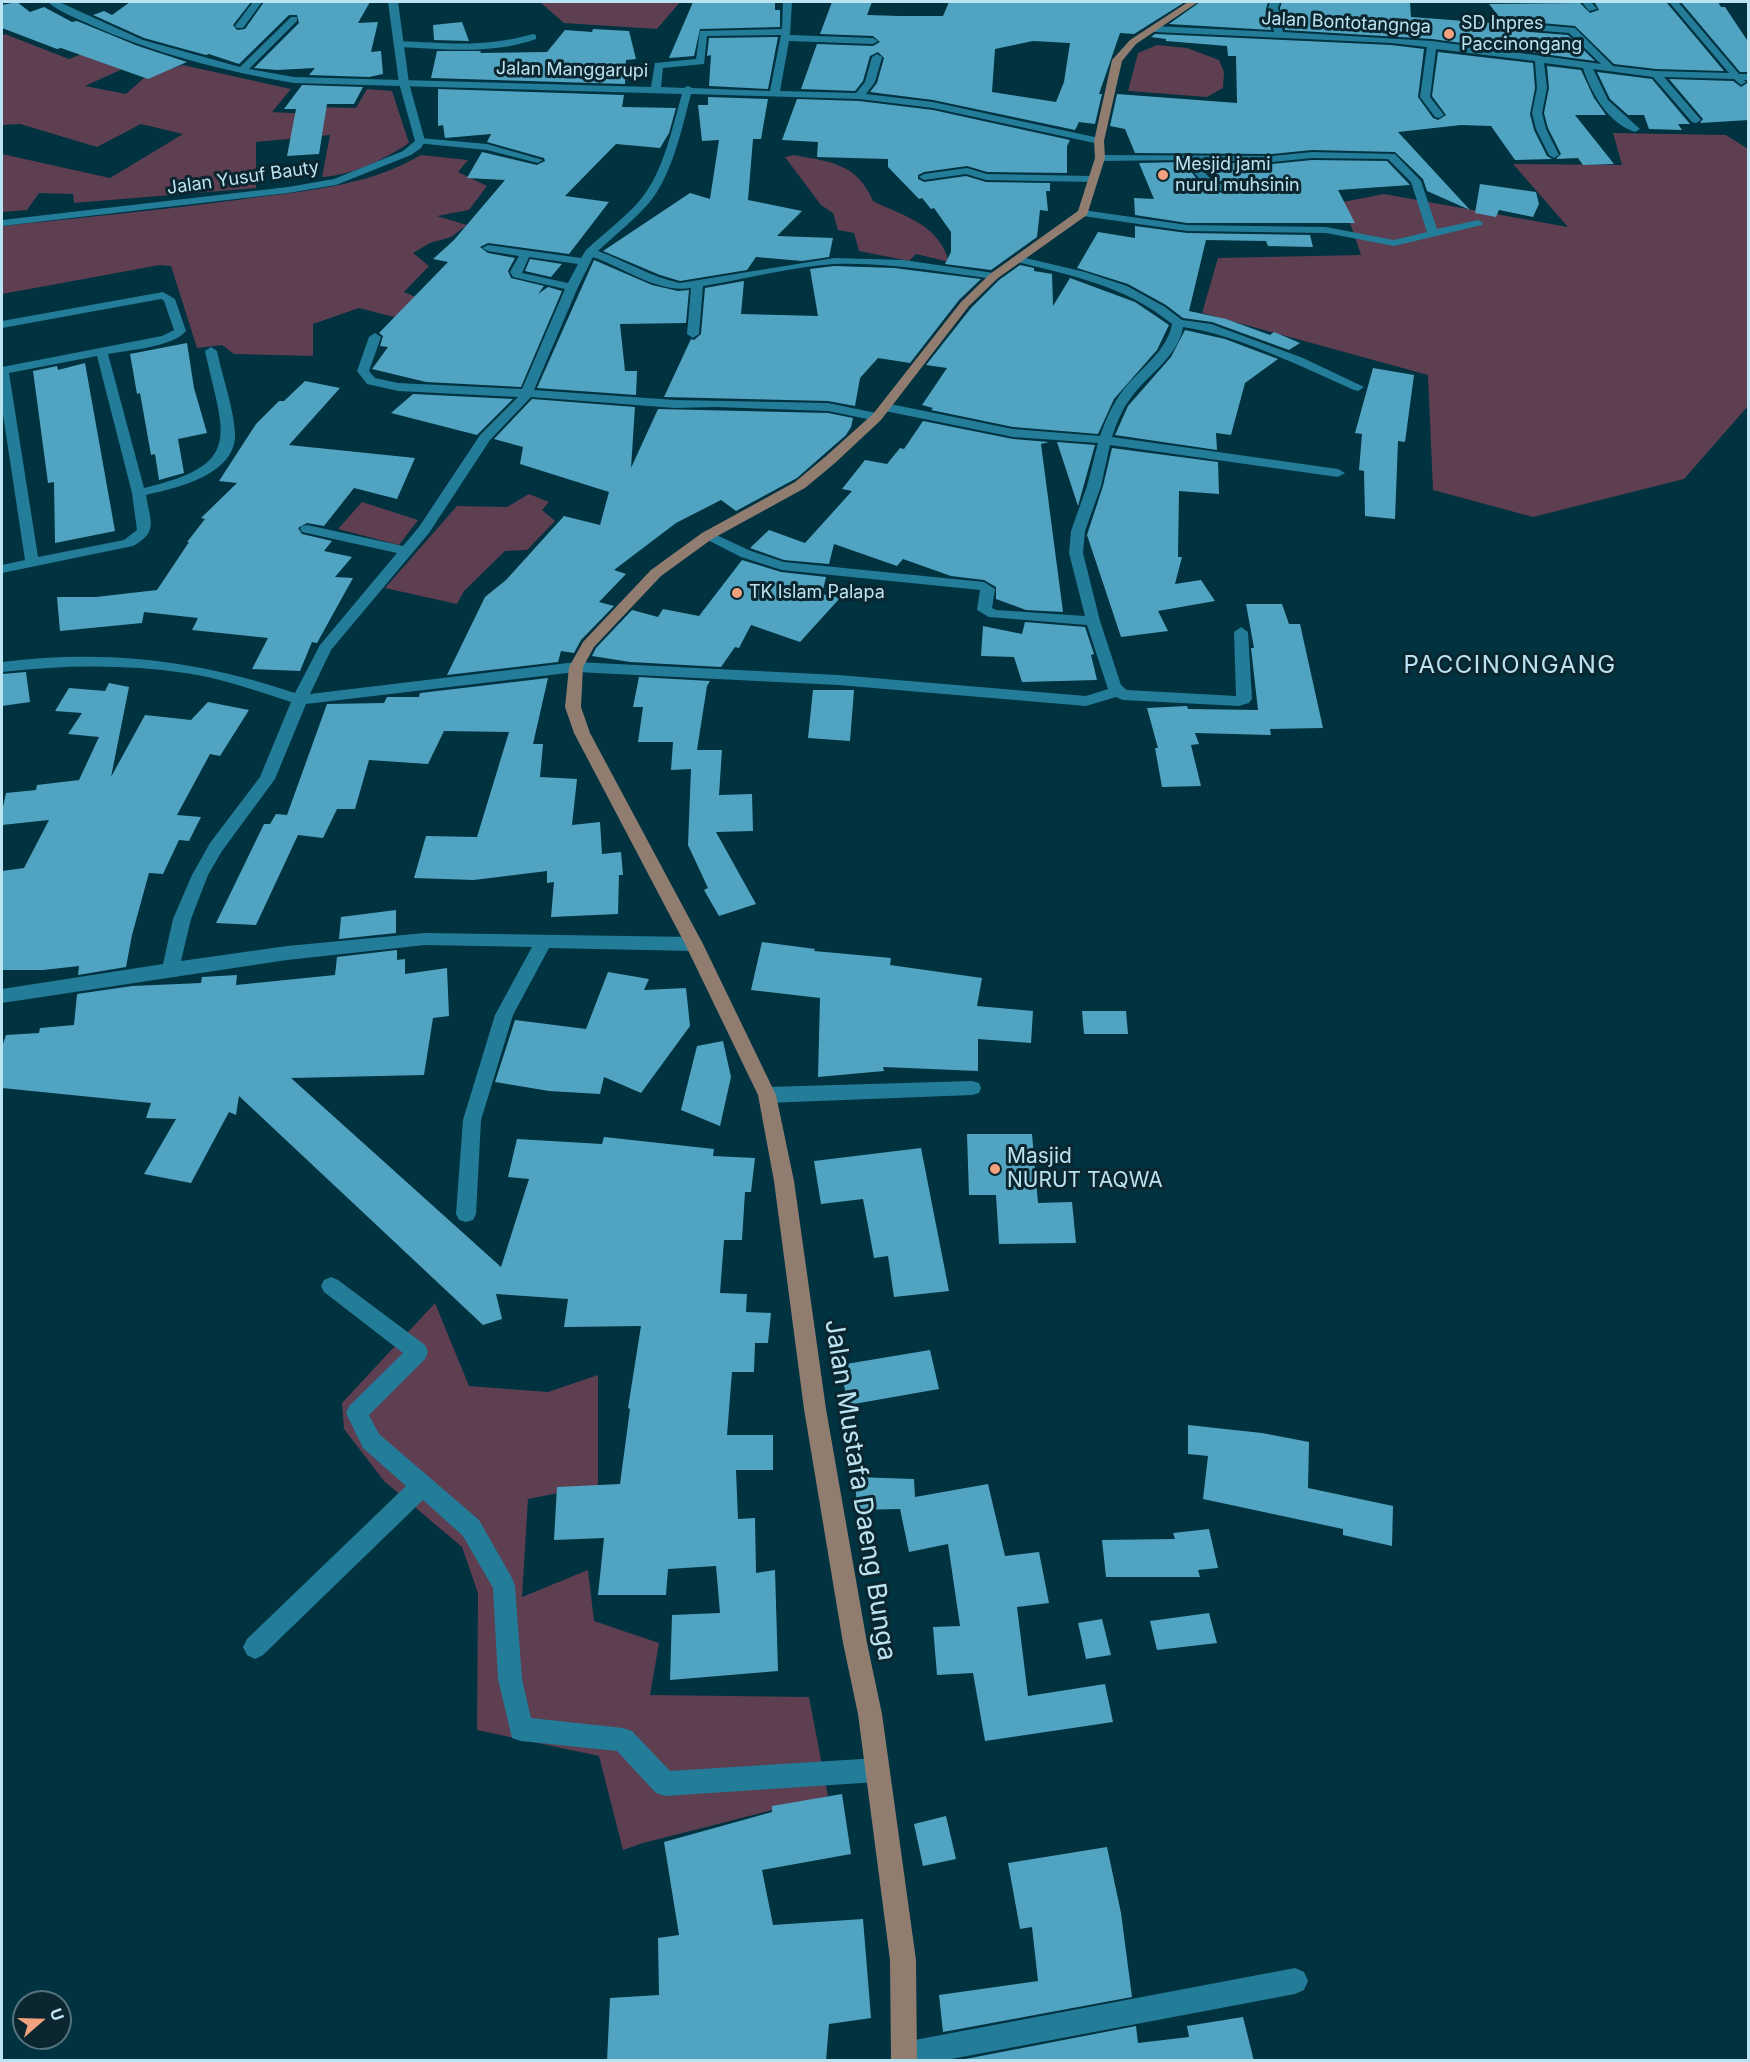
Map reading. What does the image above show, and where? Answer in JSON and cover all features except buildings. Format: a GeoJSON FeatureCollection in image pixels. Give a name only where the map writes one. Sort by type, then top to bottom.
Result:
{"type":"FeatureCollection","features":[{"type":"Feature","properties":{"kind":"main road"},"geometry":{"type":"LineString","coordinates":[[576,667],[588,645],[656,573],[707,536],[800,485],[881,412],[965,304],[994,276],[1083,213],[1100,158],[1099,141],[1117,60],[1133,42],[1192,2]]}},
{"type":"Feature","properties":{"kind":"main road","name":"Jalan Mustafa Daeng Bunga"},"geometry":{"type":"LineString","coordinates":[[576,667],[573,708],[582,733],[694,944],[767,1095],[784,1181],[815,1409],[855,1643],[870,1714],[903,1960],[904,2058]]}},
{"type":"Feature","properties":{"kind":"street"},"geometry":{"type":"LineString","coordinates":[[240,26],[257,2]]}},
{"type":"Feature","properties":{"kind":"street"},"geometry":{"type":"LineString","coordinates":[[393,2],[404,83],[420,141],[487,147],[538,160]]}},
{"type":"Feature","properties":{"kind":"street"},"geometry":{"type":"LineString","coordinates":[[775,92],[789,2]]}},
{"type":"Feature","properties":{"kind":"street"},"geometry":{"type":"LineString","coordinates":[[1275,2],[1273,8],[1279,35]]}},
{"type":"Feature","properties":{"kind":"street"},"geometry":{"type":"LineString","coordinates":[[1674,2],[1736,77],[1749,89]]}},
{"type":"Feature","properties":{"kind":"street","name":"Jalan Manggarupi"},"geometry":{"type":"LineString","coordinates":[[65,3],[125,36],[241,71],[294,80],[656,89],[697,79],[775,92],[859,96],[933,105],[1099,141]]}},
{"type":"Feature","properties":{"kind":"street"},"geometry":{"type":"LineString","coordinates":[[241,71],[294,19]]}},
{"type":"Feature","properties":{"kind":"street"},"geometry":{"type":"LineString","coordinates":[[1530,27],[1572,30],[1610,68]]}},
{"type":"Feature","properties":{"kind":"street","name":"Jalan Bontotangnga"},"geometry":{"type":"LineString","coordinates":[[1155,29],[1432,44],[1656,74],[1749,77]]}},
{"type":"Feature","properties":{"kind":"street"},"geometry":{"type":"LineString","coordinates":[[170,969],[182,919],[200,875],[216,847],[267,779],[300,700],[325,648],[424,530],[485,438],[527,393],[587,257],[646,200],[660,175],[697,79],[703,33],[785,35],[873,41]]}},
{"type":"Feature","properties":{"kind":"street"},"geometry":{"type":"LineString","coordinates":[[398,44],[498,46],[532,37]]}},
{"type":"Feature","properties":{"kind":"street"},"geometry":{"type":"LineString","coordinates":[[1432,44],[1425,98],[1440,115]]}},
{"type":"Feature","properties":{"kind":"street"},"geometry":{"type":"LineString","coordinates":[[859,96],[870,82],[877,57]]}},
{"type":"Feature","properties":{"kind":"street"},"geometry":{"type":"LineString","coordinates":[[1539,58],[1542,88],[1537,113],[1541,129],[1554,155]]}},
{"type":"Feature","properties":{"kind":"street"},"geometry":{"type":"LineString","coordinates":[[656,89],[658,65],[697,79]]}},
{"type":"Feature","properties":{"kind":"street"},"geometry":{"type":"LineString","coordinates":[[1587,65],[1598,95],[1607,107],[1635,129]]}},
{"type":"Feature","properties":{"kind":"street"},"geometry":{"type":"LineString","coordinates":[[1656,74],[1696,120]]}},
{"type":"Feature","properties":{"kind":"street","name":"Jalan Yusuf Bauty"},"geometry":{"type":"LineString","coordinates":[[2,223],[288,190],[336,182],[407,153],[420,141]]}},
{"type":"Feature","properties":{"kind":"street"},"geometry":{"type":"LineString","coordinates":[[1100,158],[1272,159],[1312,155],[1391,156],[1416,182],[1433,234]]}},
{"type":"Feature","properties":{"kind":"street"},"geometry":{"type":"LineString","coordinates":[[1188,157],[1208,183],[1216,187],[1260,187]]}},
{"type":"Feature","properties":{"kind":"street"},"geometry":{"type":"LineString","coordinates":[[924,177],[967,171],[986,177],[1092,179]]}},
{"type":"Feature","properties":{"kind":"street"},"geometry":{"type":"LineString","coordinates":[[1083,213],[1187,228],[1326,230],[1394,243],[1478,223]]}},
{"type":"Feature","properties":{"kind":"street"},"geometry":{"type":"LineString","coordinates":[[488,248],[587,257],[621,263],[658,282],[680,286],[811,263],[843,260],[994,276]]}},
{"type":"Feature","properties":{"kind":"street"},"geometry":{"type":"LineString","coordinates":[[525,253],[516,272],[517,275],[572,287]]}},
{"type":"Feature","properties":{"kind":"street"},"geometry":{"type":"LineString","coordinates":[[1017,259],[1098,280],[1138,294],[1166,312],[1178,324],[1208,327],[1299,361],[1358,387]]}},
{"type":"Feature","properties":{"kind":"street"},"geometry":{"type":"LineString","coordinates":[[693,334],[697,284]]}},
{"type":"Feature","properties":{"kind":"street"},"geometry":{"type":"LineString","coordinates":[[2,324],[163,295],[169,299],[180,331],[178,334],[102,352],[2,371],[32,562]]}},
{"type":"Feature","properties":{"kind":"street"},"geometry":{"type":"LineString","coordinates":[[1178,324],[1178,329],[1162,356],[1125,396],[1112,419],[1104,440],[1094,486],[1078,531],[1076,553],[1093,621],[1114,687],[1123,695],[1239,701],[1244,699],[1241,633]]}},
{"type":"Feature","properties":{"kind":"street"},"geometry":{"type":"LineString","coordinates":[[375,337],[363,371],[371,381],[398,387],[527,393],[675,405],[828,407],[881,412],[1013,433],[1104,440],[1338,473]]}},
{"type":"Feature","properties":{"kind":"street"},"geometry":{"type":"LineString","coordinates":[[139,493],[182,483],[204,474],[219,461],[228,445],[229,435],[211,351]]}},
{"type":"Feature","properties":{"kind":"street"},"geometry":{"type":"LineString","coordinates":[[2,569],[128,543],[141,536],[144,530],[139,493],[102,352]]}},
{"type":"Feature","properties":{"kind":"street"},"geometry":{"type":"LineString","coordinates":[[307,529],[407,551]]}},
{"type":"Feature","properties":{"kind":"street"},"geometry":{"type":"LineString","coordinates":[[707,536],[746,554],[782,566],[984,585],[987,589],[984,610],[993,614],[1093,621]]}},
{"type":"Feature","properties":{"kind":"street"},"geometry":{"type":"LineString","coordinates":[[2,667],[46,662],[97,661],[186,668],[249,683],[300,700],[576,667],[838,680],[1086,701],[1118,692]]}},
{"type":"Feature","properties":{"kind":"street"},"geometry":{"type":"LineString","coordinates":[[2,996],[287,953],[425,939],[694,944]]}},
{"type":"Feature","properties":{"kind":"street"},"geometry":{"type":"LineString","coordinates":[[466,1214],[472,1120],[504,1016],[544,942]]}},
{"type":"Feature","properties":{"kind":"street"},"geometry":{"type":"LineString","coordinates":[[767,1095],[972,1088]]}},
{"type":"Feature","properties":{"kind":"street"},"geometry":{"type":"LineString","coordinates":[[331,1286],[418,1352],[357,1413],[371,1441],[471,1528],[504,1586],[510,1679],[521,1729],[623,1740],[665,1784],[877,1770]]}},
{"type":"Feature","properties":{"kind":"street"},"geometry":{"type":"LineString","coordinates":[[255,1647],[422,1486]]}},
{"type":"Feature","properties":{"kind":"street"},"geometry":{"type":"LineString","coordinates":[[904,2058],[1296,1981]]}},
{"type":"Feature","properties":{"kind":"shaded area"},"geometry":{"type":"Polygon","coordinates":[[[680,2],[657,29],[564,23],[541,3],[680,2]]]}},
{"type":"Feature","properties":{"kind":"shaded area"},"geometry":{"type":"Polygon","coordinates":[[[5,34],[69,59],[92,50],[127,67],[85,86],[126,94],[145,77],[183,65],[291,89],[272,112],[308,114],[318,107],[356,108],[367,89],[392,91],[409,143],[367,166],[334,176],[322,177],[330,135],[256,142],[256,188],[74,203],[73,194],[39,193],[27,210],[2,212],[2,154],[110,178],[183,134],[141,124],[97,147],[20,124],[2,125],[2,35],[5,34]]]}},
{"type":"Feature","properties":{"kind":"shaded area"},"geometry":{"type":"Polygon","coordinates":[[[1157,45],[1187,48],[1219,60],[1224,72],[1223,88],[1207,97],[1128,91],[1138,53],[1157,45]]]}},
{"type":"Feature","properties":{"kind":"shaded area"},"geometry":{"type":"Polygon","coordinates":[[[1613,133],[1726,135],[1748,149],[1748,406],[1684,479],[1533,517],[1433,490],[1428,375],[1202,313],[1218,258],[1361,255],[1343,202],[1384,194],[1568,227],[1513,164],[1622,165],[1613,133]]]}},
{"type":"Feature","properties":{"kind":"shaded area"},"geometry":{"type":"Polygon","coordinates":[[[421,155],[468,160],[458,172],[487,186],[469,210],[437,216],[467,225],[451,237],[430,243],[413,253],[429,266],[404,292],[420,299],[394,317],[359,308],[313,324],[313,356],[234,354],[222,345],[197,348],[171,266],[160,265],[2,294],[2,226],[309,191],[378,175],[421,155]]]}},
{"type":"Feature","properties":{"kind":"shaded area"},"geometry":{"type":"Polygon","coordinates":[[[794,155],[841,166],[850,172],[859,179],[873,201],[908,217],[929,230],[944,249],[949,262],[916,254],[909,261],[859,251],[854,233],[838,230],[833,213],[821,205],[785,157],[794,155]]]}},
{"type":"Feature","properties":{"kind":"shaded area"},"geometry":{"type":"Polygon","coordinates":[[[529,494],[549,502],[542,510],[555,521],[527,550],[505,551],[464,591],[457,604],[385,588],[457,506],[507,507],[529,494]]]}},
{"type":"Feature","properties":{"kind":"shaded area"},"geometry":{"type":"Polygon","coordinates":[[[362,502],[418,520],[399,545],[338,529],[362,502]]]}},
{"type":"Feature","properties":{"kind":"shaded area"},"geometry":{"type":"Polygon","coordinates":[[[435,1303],[469,1386],[548,1392],[598,1375],[598,1485],[528,1499],[522,1597],[588,1570],[594,1621],[659,1643],[650,1695],[809,1697],[828,1796],[623,1850],[599,1756],[477,1730],[478,1593],[462,1547],[384,1481],[344,1429],[342,1403],[435,1303]]]}},
{"type":"Feature","properties":{"kind":"place","name":"SD Inpres Paccinongang"},"geometry":{"type":"Point","coordinates":[1449,34]}},
{"type":"Feature","properties":{"kind":"place","name":"Mesjid jami nurul muhsinin"},"geometry":{"type":"Point","coordinates":[1163,175]}},
{"type":"Feature","properties":{"kind":"place","name":"TK Islam Palapa"},"geometry":{"type":"Point","coordinates":[737,593]}},
{"type":"Feature","properties":{"kind":"place","name":"Masjid NURUT TAQWA"},"geometry":{"type":"Point","coordinates":[995,1169]}},
{"type":"Feature","properties":{"kind":"district","name":"PACCINONGANG"},"geometry":{"type":"Point","coordinates":[1510,666]}}]}
